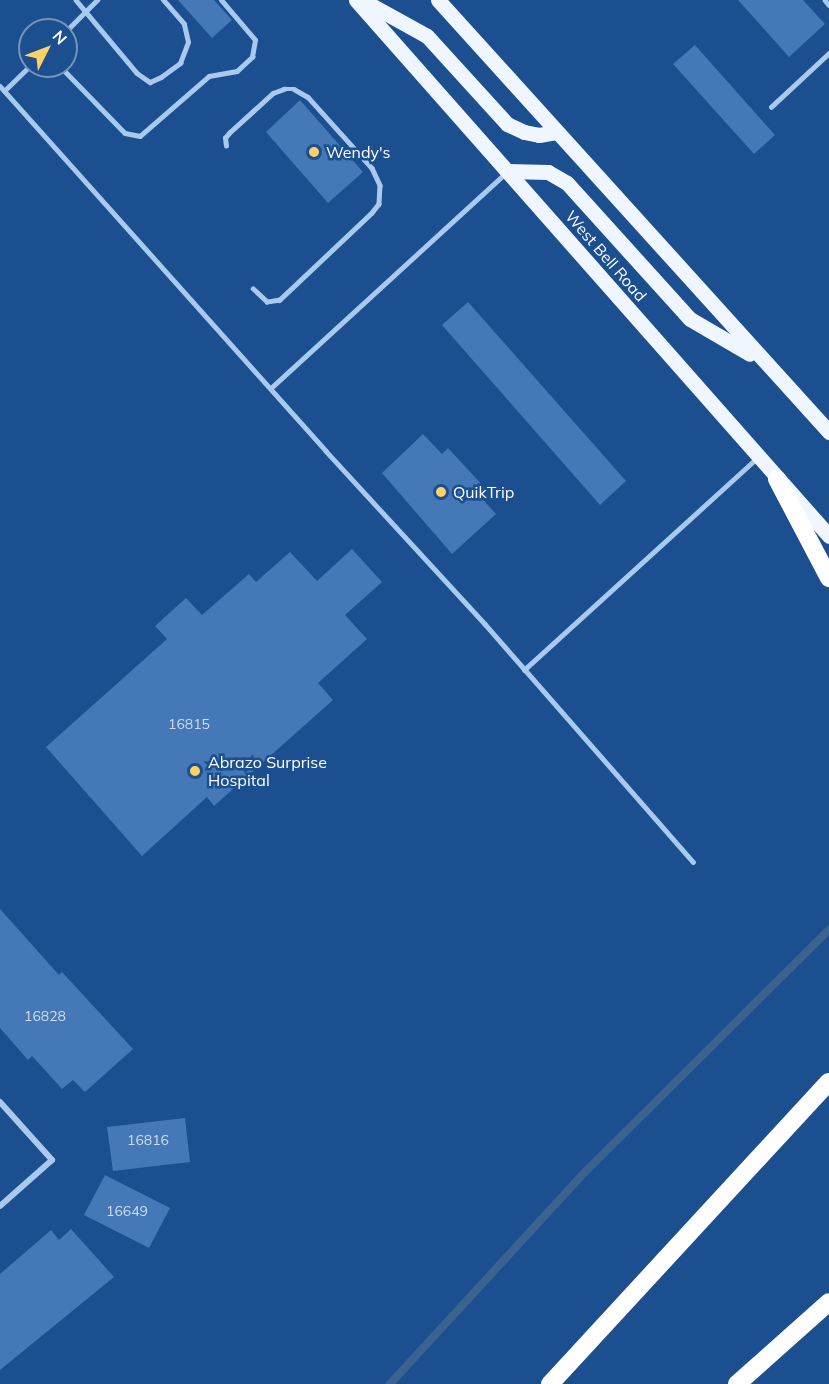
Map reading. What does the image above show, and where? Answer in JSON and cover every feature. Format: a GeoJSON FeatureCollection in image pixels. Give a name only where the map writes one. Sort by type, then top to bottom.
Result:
{"type":"FeatureCollection","features":[{"type":"Feature","properties":{"kind":"highway"},"geometry":{"type":"LineString","coordinates":[[777,479],[829,578]]}},
{"type":"Feature","properties":{"kind":"highway"},"geometry":{"type":"LineString","coordinates":[[550,1384],[829,1082]]}},
{"type":"Feature","properties":{"kind":"highway"},"geometry":{"type":"LineString","coordinates":[[737,1384],[829,1302]]}},
{"type":"Feature","properties":{"kind":"main road","name":"West Bell Road"},"geometry":{"type":"LineString","coordinates":[[356,0],[829,536]]}},
{"type":"Feature","properties":{"kind":"main road"},"geometry":{"type":"LineString","coordinates":[[362,0],[427,36],[507,124],[531,133],[556,132]]}},
{"type":"Feature","properties":{"kind":"main road"},"geometry":{"type":"LineString","coordinates":[[438,0],[829,432]]}},
{"type":"Feature","properties":{"kind":"main road"},"geometry":{"type":"LineString","coordinates":[[508,171],[548,172],[567,183],[690,319],[765,363]]}},
{"type":"Feature","properties":{"kind":"street"},"geometry":{"type":"LineString","coordinates":[[0,1102],[52,1160],[0,1206]]}},
{"type":"Feature","properties":{"kind":"lane"},"geometry":{"type":"LineString","coordinates":[[76,0],[137,73],[150,81],[161,77],[180,63],[188,42],[184,24],[163,0]]}},
{"type":"Feature","properties":{"kind":"lane"},"geometry":{"type":"LineString","coordinates":[[78,19],[97,0]]}},
{"type":"Feature","properties":{"kind":"lane"},"geometry":{"type":"LineString","coordinates":[[71,78],[125,134],[140,136],[209,76],[237,71],[252,57],[255,40],[221,0]]}},
{"type":"Feature","properties":{"kind":"lane"},"geometry":{"type":"LineString","coordinates":[[825,0],[829,5]]}},
{"type":"Feature","properties":{"kind":"lane"},"geometry":{"type":"LineString","coordinates":[[771,107],[829,53]]}},
{"type":"Feature","properties":{"kind":"lane"},"geometry":{"type":"LineString","coordinates":[[4,91],[18,78]]}},
{"type":"Feature","properties":{"kind":"lane"},"geometry":{"type":"LineString","coordinates":[[0,86],[524,669],[693,862]]}},
{"type":"Feature","properties":{"kind":"lane"},"geometry":{"type":"LineString","coordinates":[[226,146],[225,138],[229,133],[273,93],[284,89],[294,89],[308,97],[365,160],[380,185],[379,204],[372,213],[280,300],[267,302],[253,289]]}},
{"type":"Feature","properties":{"kind":"lane"},"geometry":{"type":"LineString","coordinates":[[271,388],[508,171]]}},
{"type":"Feature","properties":{"kind":"lane"},"geometry":{"type":"LineString","coordinates":[[524,669],[758,457]]}},
{"type":"Feature","properties":{"kind":"building"},"geometry":{"type":"Polygon","coordinates":[[[178,0],[214,0],[232,20],[212,38],[178,0]]]}},
{"type":"Feature","properties":{"kind":"building"},"geometry":{"type":"Polygon","coordinates":[[[738,0],[803,0],[825,24],[789,57],[738,0]]]}},
{"type":"Feature","properties":{"kind":"building"},"geometry":{"type":"Polygon","coordinates":[[[695,45],[775,135],[754,154],[673,64],[695,45]]]}},
{"type":"Feature","properties":{"kind":"building","name":"Wendy's"},"geometry":{"type":"Polygon","coordinates":[[[300,100],[363,172],[328,203],[266,132],[300,100]]]}},
{"type":"Feature","properties":{"kind":"building","name":"QuikTrip"},"geometry":{"type":"Polygon","coordinates":[[[468,302],[626,481],[600,505],[442,325],[468,302]]]}},
{"type":"Feature","properties":{"kind":"building","name":"QuikTrip"},"geometry":{"type":"Polygon","coordinates":[[[423,434],[442,454],[448,448],[486,489],[479,495],[496,514],[452,554],[382,473],[423,434]]]}},
{"type":"Feature","properties":{"kind":"building","name":"Abrazo Surprise Hospital"},"geometry":{"type":"Polygon","coordinates":[[[352,549],[382,582],[345,615],[367,639],[318,683],[333,700],[214,806],[207,797],[142,856],[46,747],[167,639],[155,626],[186,598],[202,615],[249,574],[256,582],[290,552],[317,581],[352,549]]]}},
{"type":"Feature","properties":{"kind":"building"},"geometry":{"type":"Polygon","coordinates":[[[0,909],[59,975],[62,972],[133,1049],[85,1092],[73,1080],[62,1089],[32,1056],[28,1060],[0,1028],[0,909]]]}},
{"type":"Feature","properties":{"kind":"building"},"geometry":{"type":"Polygon","coordinates":[[[185,1118],[190,1162],[113,1171],[107,1127],[185,1118]]]}},
{"type":"Feature","properties":{"kind":"building"},"geometry":{"type":"Polygon","coordinates":[[[105,1175],[170,1208],[149,1248],[84,1215],[105,1175]]]}},
{"type":"Feature","properties":{"kind":"building"},"geometry":{"type":"Polygon","coordinates":[[[71,1229],[114,1277],[0,1370],[0,1274],[51,1230],[59,1240],[71,1229]]]}},
{"type":"Feature","properties":{"kind":"waterway"},"geometry":{"type":"LineString","coordinates":[[390,1384],[587,1170],[829,930]]}},
{"type":"Feature","properties":{"kind":"place","name":"Wendy's"},"geometry":{"type":"Point","coordinates":[314,152]}},
{"type":"Feature","properties":{"kind":"place","name":"QuikTrip"},"geometry":{"type":"Point","coordinates":[441,492]}},
{"type":"Feature","properties":{"kind":"place","name":"Abrazo Surprise Hospital"},"geometry":{"type":"Point","coordinates":[195,771]}}]}
